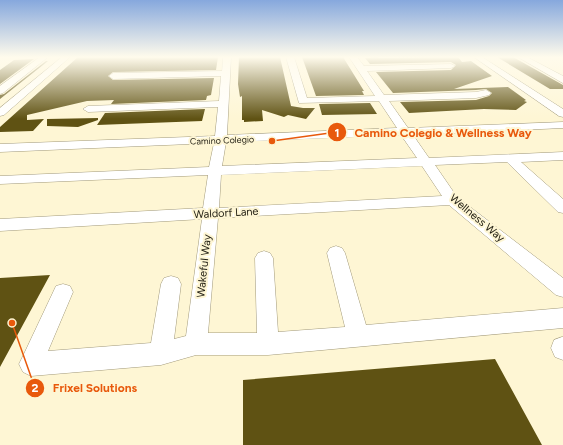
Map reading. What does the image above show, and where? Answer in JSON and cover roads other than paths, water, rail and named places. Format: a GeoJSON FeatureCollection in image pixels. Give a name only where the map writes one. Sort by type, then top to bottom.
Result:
{"type":"FeatureCollection","features":[{"type":"Feature","properties":{"kind":"street"},"geometry":{"type":"LineString","coordinates":[[0,91],[17,78]]}},
{"type":"Feature","properties":{"kind":"street"},"geometry":{"type":"LineString","coordinates":[[0,112],[40,78]]}},
{"type":"Feature","properties":{"kind":"street","name":"Wakeful Way"},"geometry":{"type":"LineString","coordinates":[[196,344],[215,171],[221,135],[225,78]]}},
{"type":"Feature","properties":{"kind":"street"},"geometry":{"type":"LineString","coordinates":[[296,78],[303,101],[476,95],[486,93]]}},
{"type":"Feature","properties":{"kind":"street","name":"Wellness Way"},"geometry":{"type":"LineString","coordinates":[[368,78],[452,200],[563,289]]}},
{"type":"Feature","properties":{"kind":"street"},"geometry":{"type":"LineString","coordinates":[[509,78],[563,116]]}},
{"type":"Feature","properties":{"kind":"street"},"geometry":{"type":"LineString","coordinates":[[520,78],[563,106]]}},
{"type":"Feature","properties":{"kind":"street"},"geometry":{"type":"LineString","coordinates":[[543,80],[563,79]]}},
{"type":"Feature","properties":{"kind":"street"},"geometry":{"type":"LineString","coordinates":[[88,109],[223,104]]}},
{"type":"Feature","properties":{"kind":"street","name":"Camino Colegio"},"geometry":{"type":"LineString","coordinates":[[403,128],[563,116]]}},
{"type":"Feature","properties":{"kind":"street","name":"Camino Colegio"},"geometry":{"type":"LineString","coordinates":[[0,148],[221,135],[403,128],[563,125]]}},
{"type":"Feature","properties":{"kind":"street","name":"Camino Colegio"},"geometry":{"type":"LineString","coordinates":[[0,139],[221,135]]}},
{"type":"Feature","properties":{"kind":"street"},"geometry":{"type":"LineString","coordinates":[[0,180],[563,156]]}},
{"type":"Feature","properties":{"kind":"street"},"geometry":{"type":"LineString","coordinates":[[510,158],[563,208]]}},
{"type":"Feature","properties":{"kind":"street","name":"Waldorf Lane"},"geometry":{"type":"LineString","coordinates":[[0,225],[452,200]]}},
{"type":"Feature","properties":{"kind":"street"},"geometry":{"type":"LineString","coordinates":[[336,253],[358,335]]}},
{"type":"Feature","properties":{"kind":"street"},"geometry":{"type":"LineString","coordinates":[[264,258],[268,344]]}},
{"type":"Feature","properties":{"kind":"street"},"geometry":{"type":"LineString","coordinates":[[161,354],[171,284]]}},
{"type":"Feature","properties":{"kind":"street"},"geometry":{"type":"LineString","coordinates":[[63,292],[31,364],[161,354],[196,344],[268,344],[563,318]]}},
{"type":"Feature","properties":{"kind":"place","name":"Camino Colegio & Wellness Way"},"geometry":{"type":"Point","coordinates":[272,141]}},
{"type":"Feature","properties":{"kind":"place","name":"Frixel Solutions"},"geometry":{"type":"Point","coordinates":[12,323]}}]}
